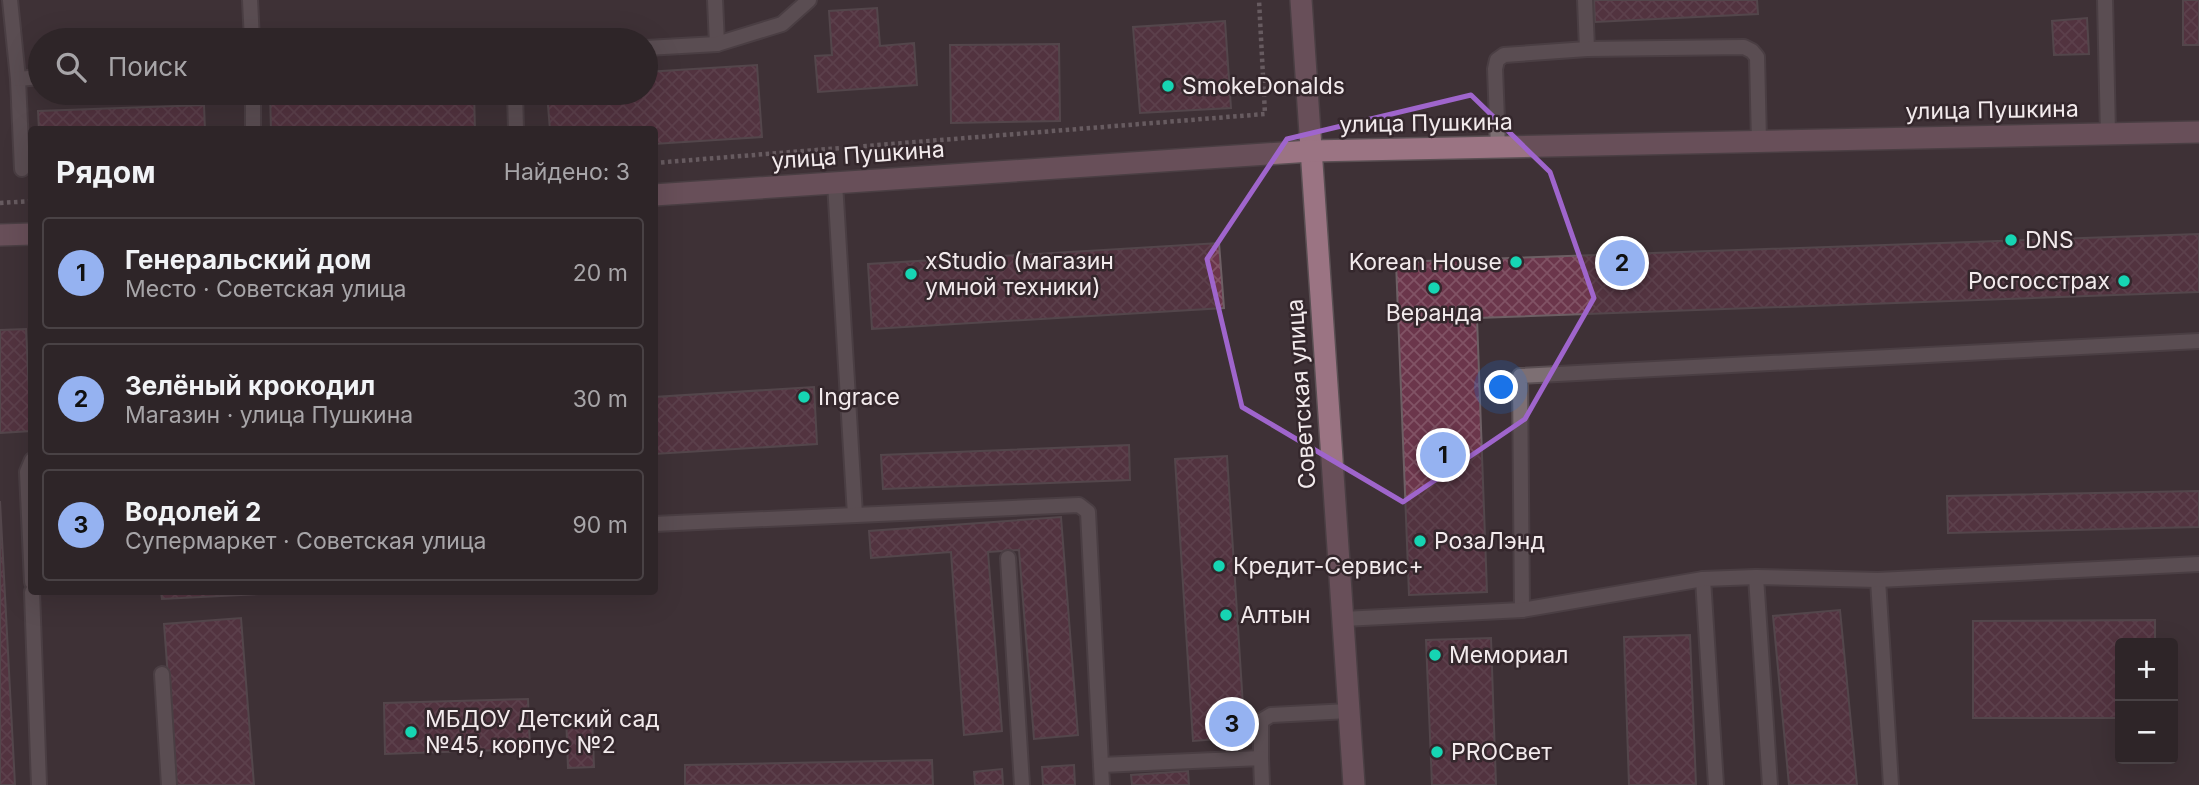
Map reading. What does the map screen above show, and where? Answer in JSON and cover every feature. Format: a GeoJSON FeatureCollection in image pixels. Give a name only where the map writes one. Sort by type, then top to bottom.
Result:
{"type":"FeatureCollection","features":[{"type":"Feature","properties":{"kind":"main road","name":"Советская улица"},"geometry":{"type":"LineString","coordinates":[[1301,0],[1354,785]]}},
{"type":"Feature","properties":{"kind":"main road","name":"улица Пушкина"},"geometry":{"type":"LineString","coordinates":[[658,195],[1311,151],[2199,132]]}},
{"type":"Feature","properties":{"kind":"main road"},"geometry":{"type":"LineString","coordinates":[[0,235],[28,234]]}},
{"type":"Feature","properties":{"kind":"lane"},"geometry":{"type":"LineString","coordinates":[[10,0],[18,79],[22,169]]}},
{"type":"Feature","properties":{"kind":"lane"},"geometry":{"type":"LineString","coordinates":[[250,0],[251,28]]}},
{"type":"Feature","properties":{"kind":"lane"},"geometry":{"type":"LineString","coordinates":[[715,0],[717,44]]}},
{"type":"Feature","properties":{"kind":"lane"},"geometry":{"type":"LineString","coordinates":[[658,47],[717,44],[782,24],[809,0]]}},
{"type":"Feature","properties":{"kind":"lane"},"geometry":{"type":"LineString","coordinates":[[1585,0],[1587,49]]}},
{"type":"Feature","properties":{"kind":"lane"},"geometry":{"type":"LineString","coordinates":[[2105,0],[2108,134]]}},
{"type":"Feature","properties":{"kind":"lane"},"geometry":{"type":"LineString","coordinates":[[1498,148],[1495,69],[1497,60],[1504,55],[1587,49],[1744,47],[1752,51],[1757,57],[1759,142]]}},
{"type":"Feature","properties":{"kind":"lane"},"geometry":{"type":"LineString","coordinates":[[18,79],[28,78]]}},
{"type":"Feature","properties":{"kind":"lane"},"geometry":{"type":"LineString","coordinates":[[253,105],[253,126]]}},
{"type":"Feature","properties":{"kind":"lane"},"geometry":{"type":"LineString","coordinates":[[515,105],[516,126]]}},
{"type":"Feature","properties":{"kind":"lane"},"geometry":{"type":"LineString","coordinates":[[835,183],[855,515]]}},
{"type":"Feature","properties":{"kind":"lane"},"geometry":{"type":"LineString","coordinates":[[1522,610],[1520,376],[2199,341]]}},
{"type":"Feature","properties":{"kind":"lane"},"geometry":{"type":"LineString","coordinates":[[28,470],[28,494]]}},
{"type":"Feature","properties":{"kind":"lane"},"geometry":{"type":"LineString","coordinates":[[658,524],[1079,505],[1088,512],[1102,785]]}},
{"type":"Feature","properties":{"kind":"lane"},"geometry":{"type":"LineString","coordinates":[[1008,558],[1022,785]]}},
{"type":"Feature","properties":{"kind":"lane"},"geometry":{"type":"LineString","coordinates":[[1343,619],[1522,610],[1703,579],[1756,577],[1878,580],[2199,564]]}},
{"type":"Feature","properties":{"kind":"lane"},"geometry":{"type":"LineString","coordinates":[[1756,577],[1770,785]]}},
{"type":"Feature","properties":{"kind":"lane"},"geometry":{"type":"LineString","coordinates":[[1703,579],[1716,785]]}},
{"type":"Feature","properties":{"kind":"lane"},"geometry":{"type":"LineString","coordinates":[[1878,580],[1891,785]]}},
{"type":"Feature","properties":{"kind":"lane"},"geometry":{"type":"LineString","coordinates":[[32,595],[39,785]]}},
{"type":"Feature","properties":{"kind":"lane"},"geometry":{"type":"LineString","coordinates":[[162,674],[169,785]]}},
{"type":"Feature","properties":{"kind":"lane"},"geometry":{"type":"LineString","coordinates":[[1262,785],[1261,721],[1271,715],[1349,712]]}},
{"type":"Feature","properties":{"kind":"lane"},"geometry":{"type":"LineString","coordinates":[[1101,765],[1261,758]]}},
{"type":"Feature","properties":{"kind":"path"},"geometry":{"type":"LineString","coordinates":[[658,163],[1265,114],[1259,0]]}},
{"type":"Feature","properties":{"kind":"path"},"geometry":{"type":"LineString","coordinates":[[0,203],[28,201]]}},
{"type":"Feature","properties":{"kind":"highlighted area"},"geometry":{"type":"Polygon","coordinates":[[[1471,95],[1550,172],[1594,298],[1525,419],[1403,502],[1242,407],[1207,259],[1287,139],[1471,95]]]}},
{"type":"Feature","properties":{"kind":"building"},"geometry":{"type":"Polygon","coordinates":[[[1594,0],[1757,0],[1758,14],[1595,22],[1594,0]]]}},
{"type":"Feature","properties":{"kind":"building"},"geometry":{"type":"Polygon","coordinates":[[[2183,0],[2199,0],[2199,45],[2183,45],[2183,0]]]}},
{"type":"Feature","properties":{"kind":"building"},"geometry":{"type":"Polygon","coordinates":[[[877,8],[880,46],[914,43],[917,85],[818,92],[815,56],[832,55],[829,11],[877,8]]]}},
{"type":"Feature","properties":{"kind":"building"},"geometry":{"type":"Polygon","coordinates":[[[2087,18],[2089,54],[2054,55],[2052,21],[2087,18]]]}},
{"type":"Feature","properties":{"kind":"building"},"geometry":{"type":"Polygon","coordinates":[[[1225,21],[1231,108],[1140,113],[1133,27],[1225,21]]]}},
{"type":"Feature","properties":{"kind":"building"},"geometry":{"type":"Polygon","coordinates":[[[1059,44],[1060,121],[951,123],[950,45],[1059,44]]]}},
{"type":"Feature","properties":{"kind":"building"},"geometry":{"type":"Polygon","coordinates":[[[757,65],[762,137],[658,144],[658,126],[550,126],[548,105],[658,105],[658,71],[757,65]]]}},
{"type":"Feature","properties":{"kind":"building"},"geometry":{"type":"Polygon","coordinates":[[[204,105],[205,126],[39,126],[38,111],[204,105]]]}},
{"type":"Feature","properties":{"kind":"building"},"geometry":{"type":"Polygon","coordinates":[[[270,105],[474,105],[475,126],[271,126],[270,105]]]}},
{"type":"Feature","properties":{"kind":"building"},"geometry":{"type":"Polygon","coordinates":[[[2199,234],[2199,292],[1477,318],[1487,592],[1409,595],[1396,262],[2199,234]]]}},
{"type":"Feature","properties":{"kind":"building"},"geometry":{"type":"Polygon","coordinates":[[[1219,243],[1224,308],[872,329],[868,264],[1219,243]]]}},
{"type":"Feature","properties":{"kind":"building"},"geometry":{"type":"Polygon","coordinates":[[[26,329],[28,431],[0,433],[0,330],[26,329]]]}},
{"type":"Feature","properties":{"kind":"building"},"geometry":{"type":"Polygon","coordinates":[[[814,387],[817,444],[658,454],[658,397],[814,387]]]}},
{"type":"Feature","properties":{"kind":"building"},"geometry":{"type":"Polygon","coordinates":[[[1129,445],[1130,480],[883,489],[881,455],[1129,445]]]}},
{"type":"Feature","properties":{"kind":"building"},"geometry":{"type":"Polygon","coordinates":[[[1227,456],[1245,737],[1193,741],[1175,459],[1227,456]]]}},
{"type":"Feature","properties":{"kind":"building"},"geometry":{"type":"Polygon","coordinates":[[[2199,491],[2199,527],[1948,533],[1947,496],[2199,491]]]}},
{"type":"Feature","properties":{"kind":"building"},"geometry":{"type":"Polygon","coordinates":[[[0,501],[15,785],[0,785],[0,501]]]}},
{"type":"Feature","properties":{"kind":"building"},"geometry":{"type":"Polygon","coordinates":[[[1061,517],[1078,735],[1034,739],[1019,550],[988,552],[1002,731],[964,735],[951,552],[871,558],[869,531],[1061,517]]]}},
{"type":"Feature","properties":{"kind":"building"},"geometry":{"type":"Polygon","coordinates":[[[161,595],[240,595],[162,599],[161,595]]]}},
{"type":"Feature","properties":{"kind":"building"},"geometry":{"type":"Polygon","coordinates":[[[1840,610],[1857,785],[1789,785],[1773,616],[1840,610]]]}},
{"type":"Feature","properties":{"kind":"building"},"geometry":{"type":"Polygon","coordinates":[[[241,618],[254,785],[176,785],[164,624],[241,618]]]}},
{"type":"Feature","properties":{"kind":"building"},"geometry":{"type":"Polygon","coordinates":[[[2155,620],[2155,638],[2115,638],[2115,718],[1973,718],[1973,621],[2155,620]]]}},
{"type":"Feature","properties":{"kind":"building"},"geometry":{"type":"Polygon","coordinates":[[[1690,635],[1696,785],[1629,785],[1624,637],[1690,635]]]}},
{"type":"Feature","properties":{"kind":"building"},"geometry":{"type":"Polygon","coordinates":[[[1491,638],[1496,785],[1432,785],[1426,640],[1491,638]]]}},
{"type":"Feature","properties":{"kind":"building"},"geometry":{"type":"Polygon","coordinates":[[[528,699],[530,749],[385,754],[384,703],[528,699]]]}},
{"type":"Feature","properties":{"kind":"building"},"geometry":{"type":"Polygon","coordinates":[[[566,714],[592,714],[594,767],[568,768],[566,714]]]}},
{"type":"Feature","properties":{"kind":"building"},"geometry":{"type":"Polygon","coordinates":[[[932,760],[933,785],[685,785],[685,765],[932,760]]]}},
{"type":"Feature","properties":{"kind":"building"},"geometry":{"type":"Polygon","coordinates":[[[1074,765],[1075,785],[1043,785],[1042,767],[1074,765]]]}},
{"type":"Feature","properties":{"kind":"building"},"geometry":{"type":"Polygon","coordinates":[[[1002,769],[1003,785],[975,785],[974,772],[1002,769]]]}},
{"type":"Feature","properties":{"kind":"building"},"geometry":{"type":"Polygon","coordinates":[[[1188,771],[1189,785],[1132,785],[1131,775],[1188,771]]]}},
{"type":"Feature","properties":{"kind":"place","name":"SmokeDonalds"},"geometry":{"type":"Point","coordinates":[1168,86]}},
{"type":"Feature","properties":{"kind":"place","name":"DNS"},"geometry":{"type":"Point","coordinates":[2011,240]}},
{"type":"Feature","properties":{"kind":"place","name":"Korean House"},"geometry":{"type":"Point","coordinates":[1516,262]}},
{"type":"Feature","properties":{"kind":"place","name":"Зелёный крокодил"},"geometry":{"type":"Point","coordinates":[1622,263]}},
{"type":"Feature","properties":{"kind":"place","name":"xStudio (магазин умной техники)"},"geometry":{"type":"Point","coordinates":[911,274]}},
{"type":"Feature","properties":{"kind":"place","name":"Росгосстрах"},"geometry":{"type":"Point","coordinates":[2124,281]}},
{"type":"Feature","properties":{"kind":"place","name":"Веранда"},"geometry":{"type":"Point","coordinates":[1434,288]}},
{"type":"Feature","properties":{"kind":"place","name":"Ingrace"},"geometry":{"type":"Point","coordinates":[804,397]}},
{"type":"Feature","properties":{"kind":"place","name":"Генеральский дом"},"geometry":{"type":"Point","coordinates":[1443,455]}},
{"type":"Feature","properties":{"kind":"place","name":"РозаЛэнд"},"geometry":{"type":"Point","coordinates":[1420,541]}},
{"type":"Feature","properties":{"kind":"place","name":"Кредит-Сервис+"},"geometry":{"type":"Point","coordinates":[1219,566]}},
{"type":"Feature","properties":{"kind":"place","name":"Алтын"},"geometry":{"type":"Point","coordinates":[1226,615]}},
{"type":"Feature","properties":{"kind":"place","name":"Мемориал"},"geometry":{"type":"Point","coordinates":[1435,655]}},
{"type":"Feature","properties":{"kind":"place","name":"Водолей 2"},"geometry":{"type":"Point","coordinates":[1232,724]}},
{"type":"Feature","properties":{"kind":"place","name":"МБДОУ Детский сад №45, корпус №2"},"geometry":{"type":"Point","coordinates":[411,732]}},
{"type":"Feature","properties":{"kind":"place","name":"PROСвет"},"geometry":{"type":"Point","coordinates":[1437,752]}}]}
